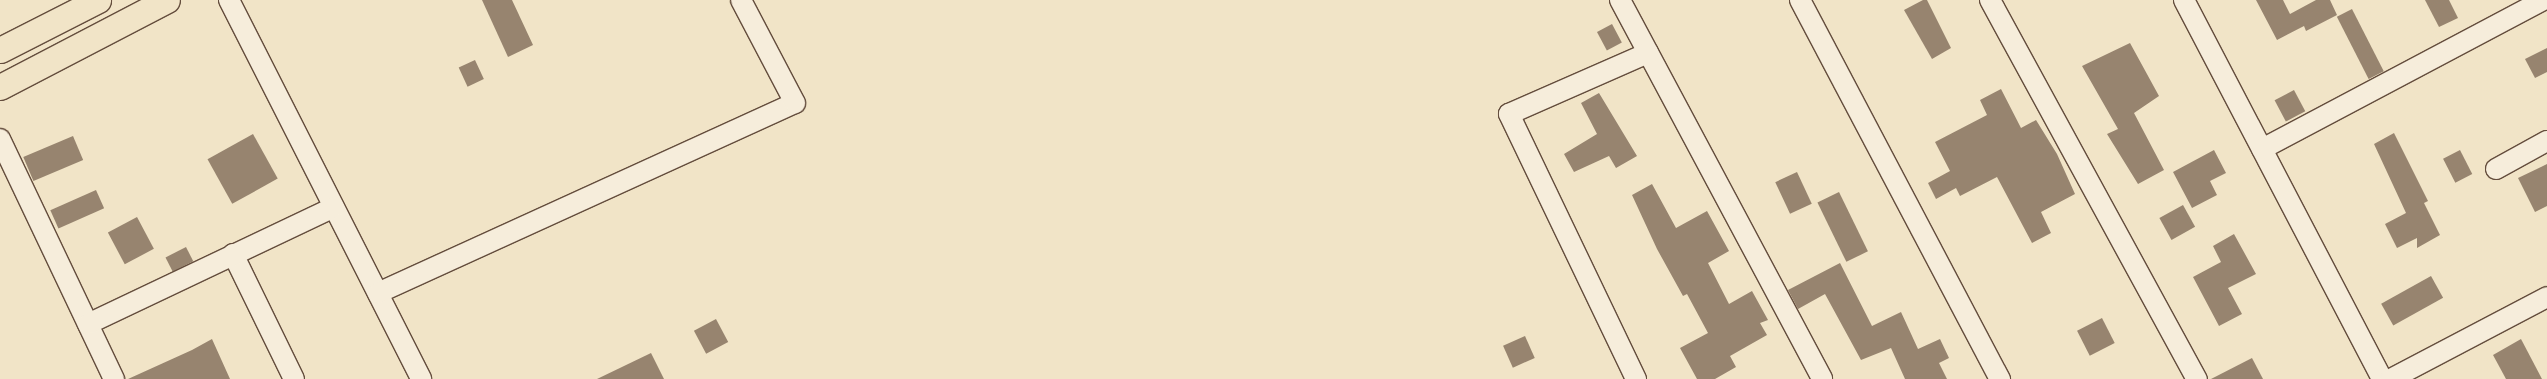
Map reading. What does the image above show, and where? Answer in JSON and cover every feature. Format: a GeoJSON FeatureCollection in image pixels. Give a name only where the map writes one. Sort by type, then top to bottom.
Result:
{"type":"FeatureCollection","features":[{"type":"Feature","properties":{"kind":"main road"},"geometry":{"type":"LineString","coordinates":[[0,50],[98,0]]}},
{"type":"Feature","properties":{"kind":"main road"},"geometry":{"type":"LineString","coordinates":[[0,86],[167,0]]}},
{"type":"Feature","properties":{"kind":"street"},"geometry":{"type":"LineString","coordinates":[[229,0],[421,379]]}},
{"type":"Feature","properties":{"kind":"street"},"geometry":{"type":"LineString","coordinates":[[378,293],[795,103],[741,0]]}},
{"type":"Feature","properties":{"kind":"street"},"geometry":{"type":"LineString","coordinates":[[1620,0],[1822,379]]}},
{"type":"Feature","properties":{"kind":"street"},"geometry":{"type":"LineString","coordinates":[[1800,0],[2000,379]]}},
{"type":"Feature","properties":{"kind":"street"},"geometry":{"type":"LineString","coordinates":[[1990,0],[2197,379]]}},
{"type":"Feature","properties":{"kind":"street"},"geometry":{"type":"LineString","coordinates":[[2184,0],[2382,379]]}},
{"type":"Feature","properties":{"kind":"street"},"geometry":{"type":"LineString","coordinates":[[2262,149],[2544,0]]}},
{"type":"Feature","properties":{"kind":"street"},"geometry":{"type":"LineString","coordinates":[[1636,379],[1509,114],[1648,52]]}},
{"type":"Feature","properties":{"kind":"street"},"geometry":{"type":"LineString","coordinates":[[0,140],[114,379]]}},
{"type":"Feature","properties":{"kind":"street"},"geometry":{"type":"LineString","coordinates":[[2496,169],[2547,141]]}},
{"type":"Feature","properties":{"kind":"street"},"geometry":{"type":"LineString","coordinates":[[88,324],[334,207]]}},
{"type":"Feature","properties":{"kind":"street"},"geometry":{"type":"LineString","coordinates":[[234,254],[294,379]]}},
{"type":"Feature","properties":{"kind":"street"},"geometry":{"type":"LineString","coordinates":[[2391,379],[2547,297]]}},
{"type":"Feature","properties":{"kind":"building"},"geometry":{"type":"Polygon","coordinates":[[[482,0],[512,0],[533,45],[508,57],[482,0]]]}},
{"type":"Feature","properties":{"kind":"building"},"geometry":{"type":"Polygon","coordinates":[[[1923,0],[1927,0],[1951,48],[1932,59],[1904,10],[1923,0]]]}},
{"type":"Feature","properties":{"kind":"building"},"geometry":{"type":"Polygon","coordinates":[[[2256,0],[2283,0],[2290,14],[2316,0],[2330,0],[2337,15],[2306,31],[2304,26],[2277,40],[2256,0]]]}},
{"type":"Feature","properties":{"kind":"building"},"geometry":{"type":"Polygon","coordinates":[[[2425,0],[2449,0],[2458,18],[2439,27],[2425,0]]]}},
{"type":"Feature","properties":{"kind":"building"},"geometry":{"type":"Polygon","coordinates":[[[2352,9],[2384,71],[2369,79],[2337,17],[2352,9]]]}},
{"type":"Feature","properties":{"kind":"building"},"geometry":{"type":"Polygon","coordinates":[[[1612,24],[1622,43],[1607,51],[1597,32],[1612,24]]]}},
{"type":"Feature","properties":{"kind":"building"},"geometry":{"type":"Polygon","coordinates":[[[2130,43],[2159,96],[2134,113],[2164,170],[2138,184],[2107,134],[2118,129],[2082,66],[2130,43]]]}},
{"type":"Feature","properties":{"kind":"building"},"geometry":{"type":"Polygon","coordinates":[[[2547,48],[2547,72],[2535,78],[2525,59],[2547,48]]]}},
{"type":"Feature","properties":{"kind":"building"},"geometry":{"type":"Polygon","coordinates":[[[475,60],[484,79],[468,87],[459,68],[475,60]]]}},
{"type":"Feature","properties":{"kind":"building"},"geometry":{"type":"Polygon","coordinates":[[[2001,89],[2021,128],[2036,120],[2057,154],[2075,194],[2041,212],[2051,233],[2032,243],[1997,177],[1960,196],[1956,188],[1936,199],[1928,183],[1950,171],[1935,142],[1987,115],[1980,100],[2001,89]]]}},
{"type":"Feature","properties":{"kind":"building"},"geometry":{"type":"Polygon","coordinates":[[[2294,90],[2305,111],[2286,122],[2275,100],[2294,90]]]}},
{"type":"Feature","properties":{"kind":"building"},"geometry":{"type":"Polygon","coordinates":[[[1599,93],[1637,156],[1616,168],[1609,156],[1574,172],[1564,154],[1597,134],[1581,103],[1599,93]]]}},
{"type":"Feature","properties":{"kind":"building"},"geometry":{"type":"Polygon","coordinates":[[[2394,133],[2428,201],[2424,203],[2440,235],[2417,248],[2417,238],[2397,248],[2385,224],[2406,213],[2374,144],[2394,133]]]}},
{"type":"Feature","properties":{"kind":"building"},"geometry":{"type":"Polygon","coordinates":[[[253,134],[278,179],[232,204],[208,159],[253,134]]]}},
{"type":"Feature","properties":{"kind":"building"},"geometry":{"type":"Polygon","coordinates":[[[73,136],[83,160],[33,181],[23,157],[73,136]]]}},
{"type":"Feature","properties":{"kind":"building"},"geometry":{"type":"Polygon","coordinates":[[[2214,150],[2226,173],[2210,181],[2217,195],[2192,208],[2173,172],[2214,150]]]}},
{"type":"Feature","properties":{"kind":"building"},"geometry":{"type":"Polygon","coordinates":[[[2460,150],[2472,174],[2455,183],[2443,159],[2460,150]]]}},
{"type":"Feature","properties":{"kind":"building"},"geometry":{"type":"Polygon","coordinates":[[[2547,164],[2547,206],[2535,212],[2518,178],[2547,164]]]}},
{"type":"Feature","properties":{"kind":"building"},"geometry":{"type":"Polygon","coordinates":[[[1797,172],[1812,204],[1790,214],[1775,182],[1797,172]]]}},
{"type":"Feature","properties":{"kind":"building"},"geometry":{"type":"Polygon","coordinates":[[[1652,184],[1676,228],[1707,211],[1729,251],[1708,263],[1729,304],[1752,291],[1768,320],[1760,323],[1767,335],[1730,356],[1736,367],[1715,379],[1697,379],[1680,348],[1708,333],[1687,294],[1683,296],[1657,249],[1632,195],[1652,184]]]}},
{"type":"Feature","properties":{"kind":"building"},"geometry":{"type":"Polygon","coordinates":[[[96,190],[104,208],[58,229],[50,210],[96,190]]]}},
{"type":"Feature","properties":{"kind":"building"},"geometry":{"type":"Polygon","coordinates":[[[1839,192],[1868,251],[1846,262],[1817,203],[1839,192]]]}},
{"type":"Feature","properties":{"kind":"building"},"geometry":{"type":"Polygon","coordinates":[[[2183,205],[2195,227],[2172,240],[2159,218],[2183,205]]]}},
{"type":"Feature","properties":{"kind":"building"},"geometry":{"type":"Polygon","coordinates":[[[137,217],[154,249],[125,264],[108,232],[137,217]]]}},
{"type":"Feature","properties":{"kind":"building"},"geometry":{"type":"Polygon","coordinates":[[[2234,234],[2256,274],[2228,288],[2242,314],[2219,326],[2193,277],[2221,262],[2213,246],[2234,234]]]}},
{"type":"Feature","properties":{"kind":"building"},"geometry":{"type":"Polygon","coordinates":[[[186,247],[193,261],[173,272],[166,257],[186,247]]]}},
{"type":"Feature","properties":{"kind":"building"},"geometry":{"type":"Polygon","coordinates":[[[1840,263],[1872,326],[1901,312],[1918,349],[1940,339],[1949,358],[1939,363],[1947,379],[1905,379],[1891,348],[1861,360],[1825,294],[1798,309],[1788,290],[1840,263]]]}},
{"type":"Feature","properties":{"kind":"building"},"geometry":{"type":"Polygon","coordinates":[[[2431,276],[2443,298],[2393,325],[2381,304],[2431,276]]]}},
{"type":"Feature","properties":{"kind":"building"},"geometry":{"type":"Polygon","coordinates":[[[2102,318],[2115,343],[2090,356],[2077,331],[2102,318]]]}},
{"type":"Feature","properties":{"kind":"building"},"geometry":{"type":"Polygon","coordinates":[[[716,319],[728,342],[706,354],[694,331],[716,319]]]}},
{"type":"Feature","properties":{"kind":"building"},"geometry":{"type":"Polygon","coordinates":[[[1525,336],[1535,358],[1513,368],[1503,346],[1525,336]]]}},
{"type":"Feature","properties":{"kind":"building"},"geometry":{"type":"Polygon","coordinates":[[[212,339],[230,379],[128,379],[192,350],[212,339]]]}},
{"type":"Feature","properties":{"kind":"building"},"geometry":{"type":"Polygon","coordinates":[[[2521,339],[2542,379],[2506,379],[2493,355],[2521,339]]]}},
{"type":"Feature","properties":{"kind":"building"},"geometry":{"type":"Polygon","coordinates":[[[651,353],[664,379],[597,379],[651,353]]]}},
{"type":"Feature","properties":{"kind":"building"},"geometry":{"type":"Polygon","coordinates":[[[2252,358],[2263,379],[2211,379],[2252,358]]]}}]}
